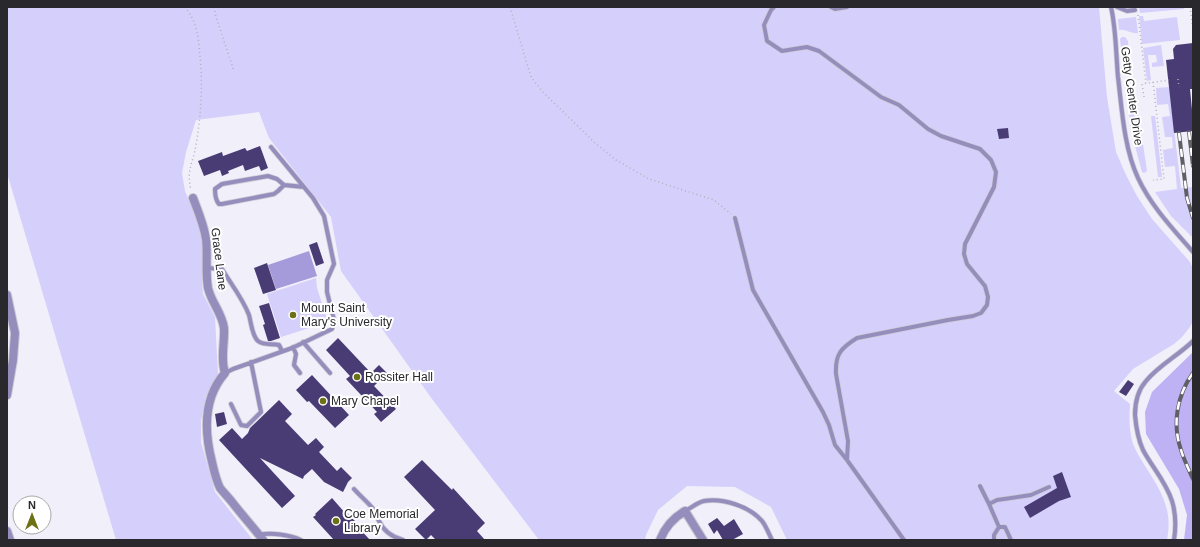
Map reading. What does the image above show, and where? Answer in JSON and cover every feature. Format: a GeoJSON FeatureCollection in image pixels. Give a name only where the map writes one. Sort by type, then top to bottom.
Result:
{"type":"FeatureCollection","features":[{"type":"Feature","properties":{"kind":"street","name":"Grace Lane"},"geometry":{"type":"LineString","coordinates":[[193,198],[204,228],[207,249],[209,289],[224,328],[223,365],[226,373]]}},
{"type":"Feature","properties":{"kind":"street"},"geometry":{"type":"LineString","coordinates":[[7,295],[15,333],[13,360],[7,395]]}},
{"type":"Feature","properties":{"kind":"street"},"geometry":{"type":"LineString","coordinates":[[226,373],[215,387],[210,398],[206,431],[208,448],[214,472],[220,487],[261,538]]}},
{"type":"Feature","properties":{"kind":"street"},"geometry":{"type":"LineString","coordinates":[[660,540],[667,525],[675,517],[685,511],[703,540]]}},
{"type":"Feature","properties":{"kind":"street"},"geometry":{"type":"LineString","coordinates":[[7,531],[10,540]]}},
{"type":"Feature","properties":{"kind":"lane"},"geometry":{"type":"LineString","coordinates":[[774,7],[764,25],[768,41],[782,51],[808,47],[819,51],[882,97],[899,105],[928,129],[941,136],[980,149],[991,160],[996,172],[994,187],[965,244],[964,254],[967,264],[985,286],[988,297],[987,305],[981,312],[972,316],[857,338],[846,345],[838,353],[835,363],[848,441],[847,460]]}},
{"type":"Feature","properties":{"kind":"lane"},"geometry":{"type":"LineString","coordinates":[[831,7],[835,9],[846,7]]}},
{"type":"Feature","properties":{"kind":"lane","name":"Getty Center Drive"},"geometry":{"type":"LineString","coordinates":[[1111,7],[1124,126],[1135,171],[1150,199],[1193,252]]}},
{"type":"Feature","properties":{"kind":"lane"},"geometry":{"type":"LineString","coordinates":[[1116,7],[1127,11],[1137,12]]}},
{"type":"Feature","properties":{"kind":"lane","name":"Getty Center Drive"},"geometry":{"type":"LineString","coordinates":[[1113,19],[1116,7]]}},
{"type":"Feature","properties":{"kind":"lane"},"geometry":{"type":"LineString","coordinates":[[226,373],[251,362],[282,352],[332,329],[334,320],[327,292],[327,280],[334,264],[324,216],[313,198],[271,147]]}},
{"type":"Feature","properties":{"kind":"lane"},"geometry":{"type":"LineString","coordinates":[[284,185],[274,194],[222,204],[217,202],[215,194],[215,189],[222,184],[268,176],[277,179],[284,185],[304,187]]}},
{"type":"Feature","properties":{"kind":"lane"},"geometry":{"type":"LineString","coordinates":[[735,218],[753,290],[823,412],[835,445],[904,540]]}},
{"type":"Feature","properties":{"kind":"lane"},"geometry":{"type":"LineString","coordinates":[[207,268],[222,269],[247,310],[256,339],[266,344],[279,345],[282,352]]}},
{"type":"Feature","properties":{"kind":"lane"},"geometry":{"type":"LineString","coordinates":[[1174,540],[1176,520],[1172,499],[1140,444],[1135,411],[1136,401],[1146,381],[1152,374],[1193,341]]}},
{"type":"Feature","properties":{"kind":"lane"},"geometry":{"type":"LineString","coordinates":[[303,342],[330,373]]}},
{"type":"Feature","properties":{"kind":"lane"},"geometry":{"type":"LineString","coordinates":[[293,347],[296,354],[294,365],[300,373]]}},
{"type":"Feature","properties":{"kind":"lane"},"geometry":{"type":"LineString","coordinates":[[231,404],[240,425],[242,426],[247,426],[261,412],[251,362]]}},
{"type":"Feature","properties":{"kind":"lane"},"geometry":{"type":"LineString","coordinates":[[980,486],[999,527]]}},
{"type":"Feature","properties":{"kind":"lane"},"geometry":{"type":"LineString","coordinates":[[989,504],[997,500],[1031,495],[1048,487]]}},
{"type":"Feature","properties":{"kind":"lane"},"geometry":{"type":"LineString","coordinates":[[354,489],[376,513],[378,521],[383,528],[389,534],[403,540]]}},
{"type":"Feature","properties":{"kind":"lane"},"geometry":{"type":"LineString","coordinates":[[685,511],[703,501],[732,503],[746,508],[762,521],[772,540]]}},
{"type":"Feature","properties":{"kind":"lane"},"geometry":{"type":"LineString","coordinates":[[994,540],[994,535],[999,527]]}},
{"type":"Feature","properties":{"kind":"lane"},"geometry":{"type":"LineString","coordinates":[[999,527],[1005,527],[1011,540]]}},
{"type":"Feature","properties":{"kind":"lane"},"geometry":{"type":"LineString","coordinates":[[261,538],[263,534],[286,535],[301,540]]}},
{"type":"Feature","properties":{"kind":"path"},"geometry":{"type":"LineString","coordinates":[[185,7],[193,19],[197,31],[202,73],[201,115],[196,147],[189,174],[189,182],[193,198]]}},
{"type":"Feature","properties":{"kind":"path"},"geometry":{"type":"LineString","coordinates":[[214,7],[234,71]]}},
{"type":"Feature","properties":{"kind":"path"},"geometry":{"type":"LineString","coordinates":[[510,7],[531,76],[543,92],[595,143],[616,160],[649,179],[714,200],[735,218]]}},
{"type":"Feature","properties":{"kind":"path"},"geometry":{"type":"LineString","coordinates":[[1190,7],[1193,29]]}},
{"type":"Feature","properties":{"kind":"path"},"geometry":{"type":"LineString","coordinates":[[1137,12],[1146,83]]}},
{"type":"Feature","properties":{"kind":"path"},"geometry":{"type":"LineString","coordinates":[[1178,79],[1179,87]]}},
{"type":"Feature","properties":{"kind":"path"},"geometry":{"type":"LineString","coordinates":[[1144,97],[1142,84],[1168,80]]}},
{"type":"Feature","properties":{"kind":"path"},"geometry":{"type":"LineString","coordinates":[[1153,82],[1164,179],[1153,180]]}},
{"type":"Feature","properties":{"kind":"shaded area"},"geometry":{"type":"Polygon","coordinates":[[[7,7],[1099,7],[1107,97],[1116,152],[1137,196],[1152,219],[1190,262],[1193,269],[1193,321],[1190,327],[1174,344],[1133,369],[1114,391],[1130,404],[1129,414],[1133,444],[1161,492],[1167,510],[1167,540],[787,540],[771,507],[735,487],[687,486],[658,510],[645,540],[539,540],[432,399],[341,271],[331,217],[269,138],[259,112],[196,120],[186,152],[182,173],[185,191],[202,235],[203,294],[215,317],[218,375],[206,396],[201,421],[201,442],[215,492],[253,540],[116,540],[7,173],[7,7]]]}},
{"type":"Feature","properties":{"kind":"shaded area"},"geometry":{"type":"Polygon","coordinates":[[[1139,7],[1184,7],[1184,9],[1140,13],[1139,7]]]}},
{"type":"Feature","properties":{"kind":"shaded area"},"geometry":{"type":"Polygon","coordinates":[[[1139,16],[1143,16],[1144,21],[1177,17],[1180,40],[1142,44],[1139,16]]]}},
{"type":"Feature","properties":{"kind":"shaded area"},"geometry":{"type":"Polygon","coordinates":[[[1136,17],[1138,33],[1119,30],[1118,19],[1136,17]]]}},
{"type":"Feature","properties":{"kind":"shaded area"},"geometry":{"type":"Polygon","coordinates":[[[1125,37],[1128,41],[1131,70],[1128,73],[1124,73],[1120,39],[1125,37]]]}},
{"type":"Feature","properties":{"kind":"shaded area"},"geometry":{"type":"Polygon","coordinates":[[[1161,45],[1164,66],[1152,67],[1152,63],[1157,62],[1156,55],[1148,55],[1151,80],[1147,81],[1143,48],[1161,45]]]}},
{"type":"Feature","properties":{"kind":"shaded area"},"geometry":{"type":"Polygon","coordinates":[[[1169,87],[1181,188],[1193,187],[1193,238],[1171,216],[1155,192],[1177,189],[1175,166],[1165,167],[1163,150],[1173,148],[1172,137],[1165,137],[1162,117],[1170,116],[1168,104],[1157,105],[1156,88],[1169,87]]]}},
{"type":"Feature","properties":{"kind":"shaded area"},"geometry":{"type":"Polygon","coordinates":[[[1133,101],[1137,104],[1147,171],[1144,173],[1142,172],[1131,131],[1128,104],[1129,102],[1133,101]]]}},
{"type":"Feature","properties":{"kind":"shaded area"},"geometry":{"type":"Polygon","coordinates":[[[1151,116],[1155,116],[1162,177],[1158,177],[1151,116]]]}},
{"type":"Feature","properties":{"kind":"shaded area"},"geometry":{"type":"Polygon","coordinates":[[[309,251],[317,276],[276,289],[268,265],[309,251]]]}},
{"type":"Feature","properties":{"kind":"shaded area"},"geometry":{"type":"Polygon","coordinates":[[[316,278],[317,288],[328,322],[281,337],[267,294],[316,278]]]}},
{"type":"Feature","properties":{"kind":"shaded area"},"geometry":{"type":"Polygon","coordinates":[[[1193,352],[1193,540],[1184,540],[1187,515],[1179,489],[1146,434],[1145,412],[1152,392],[1193,352]]]}},
{"type":"Feature","properties":{"kind":"building"},"geometry":{"type":"Polygon","coordinates":[[[1193,43],[1193,89],[1190,89],[1193,131],[1174,133],[1166,60],[1174,59],[1173,49],[1176,45],[1193,43]]]}},
{"type":"Feature","properties":{"kind":"building"},"geometry":{"type":"Polygon","coordinates":[[[1008,128],[1009,138],[999,139],[997,129],[1008,128]]]}},
{"type":"Feature","properties":{"kind":"building"},"geometry":{"type":"Polygon","coordinates":[[[260,146],[268,168],[261,171],[259,166],[245,171],[243,165],[228,171],[229,173],[222,176],[220,170],[204,176],[198,161],[222,152],[223,156],[245,148],[247,151],[260,146]]]}},
{"type":"Feature","properties":{"kind":"building"},"geometry":{"type":"Polygon","coordinates":[[[317,242],[324,263],[316,266],[309,245],[317,242]]]}},
{"type":"Feature","properties":{"kind":"building"},"geometry":{"type":"Polygon","coordinates":[[[267,263],[276,290],[263,294],[254,268],[267,263]]]}},
{"type":"Feature","properties":{"kind":"building"},"geometry":{"type":"Polygon","coordinates":[[[269,303],[280,338],[271,341],[268,341],[263,325],[265,324],[259,306],[269,303]]]}},
{"type":"Feature","properties":{"kind":"building","name":"Rossiter Hall"},"geometry":{"type":"Polygon","coordinates":[[[338,338],[371,373],[379,365],[387,373],[374,386],[396,409],[381,422],[374,414],[377,412],[346,379],[350,376],[326,350],[338,338]]]}},
{"type":"Feature","properties":{"kind":"building","name":"Mary Chapel"},"geometry":{"type":"Polygon","coordinates":[[[312,375],[349,415],[335,428],[296,390],[312,375]]]}},
{"type":"Feature","properties":{"kind":"building"},"geometry":{"type":"Polygon","coordinates":[[[1128,380],[1134,384],[1126,396],[1119,392],[1128,380]]]}},
{"type":"Feature","properties":{"kind":"building"},"geometry":{"type":"Polygon","coordinates":[[[279,400],[292,414],[285,421],[308,445],[316,438],[324,447],[319,452],[337,471],[341,467],[352,478],[348,482],[343,492],[324,482],[312,469],[304,476],[303,479],[260,458],[295,496],[282,508],[219,440],[232,428],[242,439],[248,433],[250,428],[279,400]]]}},
{"type":"Feature","properties":{"kind":"building"},"geometry":{"type":"Polygon","coordinates":[[[224,412],[227,424],[217,427],[215,414],[224,412]]]}},
{"type":"Feature","properties":{"kind":"building"},"geometry":{"type":"Polygon","coordinates":[[[422,460],[452,490],[453,488],[485,523],[477,531],[485,540],[436,540],[431,535],[426,540],[415,529],[435,510],[404,477],[422,460]]]}},
{"type":"Feature","properties":{"kind":"building"},"geometry":{"type":"Polygon","coordinates":[[[1062,472],[1071,497],[1059,501],[1030,518],[1024,507],[1057,488],[1053,476],[1062,472]]]}},
{"type":"Feature","properties":{"kind":"building","name":"Coe Memorial Library"},"geometry":{"type":"Polygon","coordinates":[[[332,498],[346,514],[347,513],[359,525],[357,526],[370,540],[334,540],[313,517],[332,498]]]}},
{"type":"Feature","properties":{"kind":"building"},"geometry":{"type":"Polygon","coordinates":[[[717,518],[724,526],[734,519],[743,534],[732,540],[723,540],[717,530],[714,534],[708,524],[717,518]]]}},
{"type":"Feature","properties":{"kind":"railway"},"geometry":{"type":"LineString","coordinates":[[1189,132],[1193,166]]}},
{"type":"Feature","properties":{"kind":"railway"},"geometry":{"type":"LineString","coordinates":[[1179,133],[1187,198],[1193,218]]}},
{"type":"Feature","properties":{"kind":"railway"},"geometry":{"type":"LineString","coordinates":[[1193,373],[1183,391],[1177,420],[1178,440],[1193,479]]}},
{"type":"Feature","properties":{"kind":"place","name":"Mount Saint Mary's University"},"geometry":{"type":"Point","coordinates":[293,315]}},
{"type":"Feature","properties":{"kind":"place","name":"Rossiter Hall"},"geometry":{"type":"Point","coordinates":[357,377]}},
{"type":"Feature","properties":{"kind":"place","name":"Mary Chapel"},"geometry":{"type":"Point","coordinates":[323,401]}},
{"type":"Feature","properties":{"kind":"place","name":"Coe Memorial Library"},"geometry":{"type":"Point","coordinates":[336,521]}}]}
